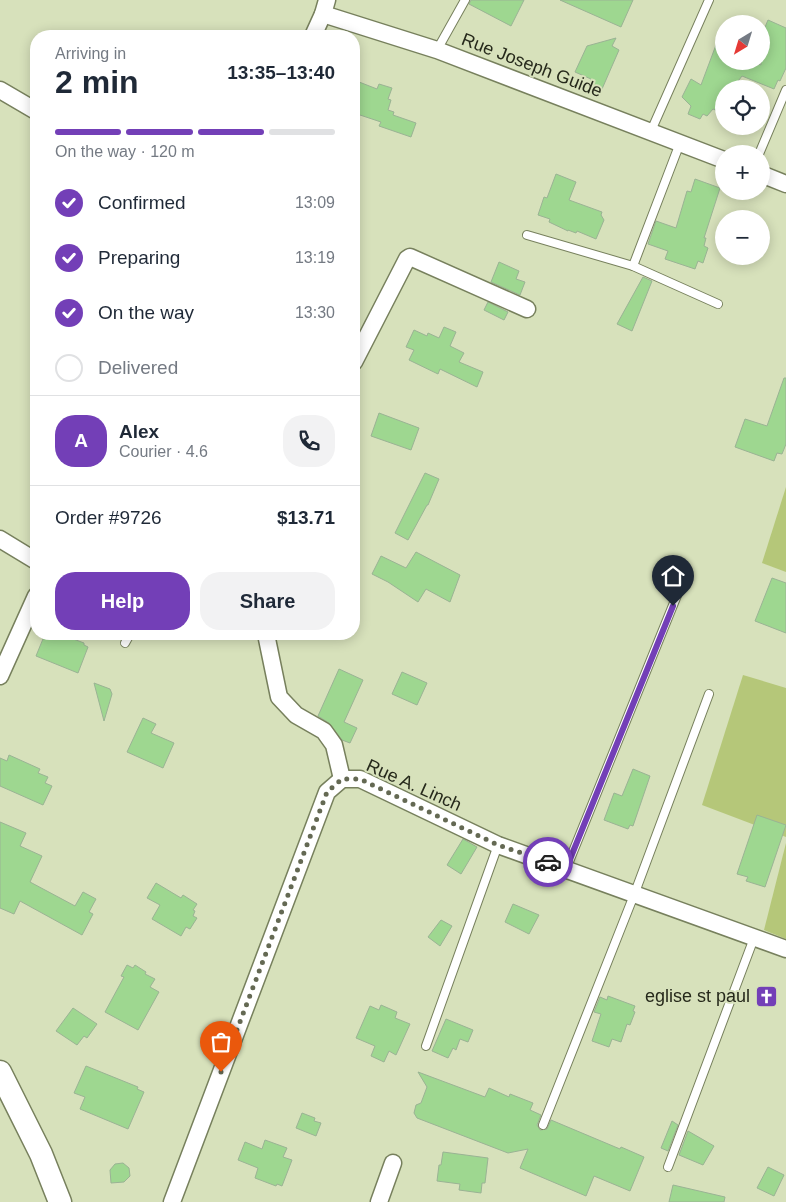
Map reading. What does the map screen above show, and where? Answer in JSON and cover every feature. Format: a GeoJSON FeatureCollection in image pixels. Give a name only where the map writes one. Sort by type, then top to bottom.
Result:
{"type":"FeatureCollection","features":[{"type":"Feature","properties":{"kind":"street","name":"Rue Joseph Guide"},"geometry":{"type":"LineString","coordinates":[[325,7],[715,157]]}},
{"type":"Feature","properties":{"kind":"street"},"geometry":{"type":"LineString","coordinates":[[315,30],[325,7]]}},
{"type":"Feature","properties":{"kind":"street"},"geometry":{"type":"LineString","coordinates":[[0,90],[30,108]]}},
{"type":"Feature","properties":{"kind":"street"},"geometry":{"type":"LineString","coordinates":[[770,178],[786,184]]}},
{"type":"Feature","properties":{"kind":"street"},"geometry":{"type":"LineString","coordinates":[[360,350],[407,258],[410,257],[527,309]]}},
{"type":"Feature","properties":{"kind":"street"},"geometry":{"type":"LineString","coordinates":[[0,540],[30,558]]}},
{"type":"Feature","properties":{"kind":"street"},"geometry":{"type":"LineString","coordinates":[[0,676],[30,609]]}},
{"type":"Feature","properties":{"kind":"street"},"geometry":{"type":"LineString","coordinates":[[267,640],[279,697],[296,715],[324,731],[334,745],[342,779]]}},
{"type":"Feature","properties":{"kind":"street","name":"Rue A. Linch"},"geometry":{"type":"LineString","coordinates":[[172,1202],[327,792],[342,779],[360,779],[498,845],[786,949]]}},
{"type":"Feature","properties":{"kind":"street"},"geometry":{"type":"LineString","coordinates":[[0,1072],[41,1154],[60,1202]]}},
{"type":"Feature","properties":{"kind":"street"},"geometry":{"type":"LineString","coordinates":[[379,1202],[393,1163]]}},
{"type":"Feature","properties":{"kind":"lane"},"geometry":{"type":"LineString","coordinates":[[437,50],[465,0]]}},
{"type":"Feature","properties":{"kind":"lane"},"geometry":{"type":"LineString","coordinates":[[651,131],[709,0]]}},
{"type":"Feature","properties":{"kind":"lane"},"geometry":{"type":"LineString","coordinates":[[764,145],[786,90]]}},
{"type":"Feature","properties":{"kind":"lane"},"geometry":{"type":"LineString","coordinates":[[633,266],[680,143]]}},
{"type":"Feature","properties":{"kind":"lane"},"geometry":{"type":"LineString","coordinates":[[528,236],[633,266],[718,304]]}},
{"type":"Feature","properties":{"kind":"lane"},"geometry":{"type":"LineString","coordinates":[[566,869],[680,588]]}},
{"type":"Feature","properties":{"kind":"lane"},"geometry":{"type":"LineString","coordinates":[[125,644],[127,640]]}},
{"type":"Feature","properties":{"kind":"lane"},"geometry":{"type":"LineString","coordinates":[[543,1125],[634,895],[709,694]]}},
{"type":"Feature","properties":{"kind":"lane"},"geometry":{"type":"LineString","coordinates":[[426,1046],[498,845]]}},
{"type":"Feature","properties":{"kind":"lane"},"geometry":{"type":"LineString","coordinates":[[668,1168],[754,938]]}},
{"type":"Feature","properties":{"kind":"green space"},"geometry":{"type":"Polygon","coordinates":[[[786,487],[786,572],[762,563],[786,487]]]}},
{"type":"Feature","properties":{"kind":"green space"},"geometry":{"type":"Polygon","coordinates":[[[743,675],[786,688],[786,837],[702,805],[743,675]]]}},
{"type":"Feature","properties":{"kind":"green space"},"geometry":{"type":"Polygon","coordinates":[[[786,843],[786,939],[764,930],[786,843]]]}},
{"type":"Feature","properties":{"kind":"building"},"geometry":{"type":"Polygon","coordinates":[[[471,0],[524,0],[511,26],[469,4],[471,0]]]}},
{"type":"Feature","properties":{"kind":"building"},"geometry":{"type":"Polygon","coordinates":[[[560,0],[633,0],[621,27],[560,0]]]}},
{"type":"Feature","properties":{"kind":"building"},"geometry":{"type":"Polygon","coordinates":[[[770,21],[786,28],[786,68],[774,89],[770,87],[770,80],[752,80],[742,76],[739,80],[715,80],[715,110],[713,109],[707,116],[703,114],[700,119],[688,114],[691,106],[682,97],[691,79],[701,85],[715,48],[715,70],[770,70],[770,21]]]}},
{"type":"Feature","properties":{"kind":"building"},"geometry":{"type":"Polygon","coordinates":[[[616,38],[612,46],[619,50],[602,89],[589,84],[591,79],[575,72],[587,46],[616,38]]]}},
{"type":"Feature","properties":{"kind":"building"},"geometry":{"type":"Polygon","coordinates":[[[360,82],[377,89],[379,84],[392,88],[388,99],[391,100],[388,110],[394,112],[393,115],[416,123],[411,137],[379,126],[381,122],[360,115],[360,82]]]}},
{"type":"Feature","properties":{"kind":"building"},"geometry":{"type":"Polygon","coordinates":[[[556,174],[576,182],[569,200],[602,212],[601,215],[604,220],[596,239],[577,231],[576,233],[568,231],[549,222],[550,219],[538,215],[544,197],[547,198],[556,174]]]}},
{"type":"Feature","properties":{"kind":"building"},"geometry":{"type":"Polygon","coordinates":[[[695,179],[715,186],[716,200],[704,238],[706,238],[704,246],[708,248],[703,263],[698,261],[695,269],[665,259],[668,251],[648,244],[656,221],[676,228],[687,191],[691,192],[695,179]]]}},
{"type":"Feature","properties":{"kind":"building"},"geometry":{"type":"Polygon","coordinates":[[[499,262],[519,271],[516,279],[525,282],[520,295],[491,282],[499,262]]]}},
{"type":"Feature","properties":{"kind":"building"},"geometry":{"type":"Polygon","coordinates":[[[643,277],[652,281],[632,331],[617,324],[643,277]]]}},
{"type":"Feature","properties":{"kind":"building"},"geometry":{"type":"Polygon","coordinates":[[[488,302],[508,312],[504,320],[484,310],[488,302]]]}},
{"type":"Feature","properties":{"kind":"building"},"geometry":{"type":"Polygon","coordinates":[[[444,327],[456,332],[450,346],[464,353],[459,362],[483,372],[477,387],[440,369],[438,374],[409,360],[414,350],[406,347],[414,330],[427,336],[428,333],[439,338],[444,327]]]}},
{"type":"Feature","properties":{"kind":"building"},"geometry":{"type":"Polygon","coordinates":[[[784,378],[786,378],[786,444],[782,454],[777,453],[774,461],[735,447],[745,419],[767,426],[784,378]]]}},
{"type":"Feature","properties":{"kind":"building"},"geometry":{"type":"Polygon","coordinates":[[[379,413],[419,428],[411,450],[371,436],[379,413]]]}},
{"type":"Feature","properties":{"kind":"building"},"geometry":{"type":"Polygon","coordinates":[[[425,473],[439,479],[428,505],[408,540],[395,533],[425,473]]]}},
{"type":"Feature","properties":{"kind":"building"},"geometry":{"type":"Polygon","coordinates":[[[416,552],[460,575],[450,602],[426,589],[418,602],[372,574],[381,556],[406,568],[416,552]]]}},
{"type":"Feature","properties":{"kind":"building"},"geometry":{"type":"Polygon","coordinates":[[[772,578],[786,583],[786,633],[755,621],[772,578]]]}},
{"type":"Feature","properties":{"kind":"building"},"geometry":{"type":"Polygon","coordinates":[[[43,640],[76,640],[88,647],[78,673],[36,656],[43,640]]]}},
{"type":"Feature","properties":{"kind":"building"},"geometry":{"type":"Polygon","coordinates":[[[339,669],[363,680],[344,722],[357,728],[350,743],[342,740],[329,723],[318,716],[339,669]]]}},
{"type":"Feature","properties":{"kind":"building"},"geometry":{"type":"Polygon","coordinates":[[[402,672],[427,683],[417,705],[392,694],[402,672]]]}},
{"type":"Feature","properties":{"kind":"building"},"geometry":{"type":"Polygon","coordinates":[[[94,683],[110,689],[112,694],[104,721],[94,683]]]}},
{"type":"Feature","properties":{"kind":"building"},"geometry":{"type":"Polygon","coordinates":[[[143,718],[156,724],[151,733],[174,743],[163,768],[127,752],[143,718]]]}},
{"type":"Feature","properties":{"kind":"building"},"geometry":{"type":"Polygon","coordinates":[[[9,755],[40,769],[38,773],[48,777],[45,783],[52,786],[43,805],[0,786],[0,758],[7,761],[9,755]]]}},
{"type":"Feature","properties":{"kind":"building"},"geometry":{"type":"Polygon","coordinates":[[[633,769],[650,776],[633,826],[630,825],[628,829],[604,820],[614,793],[622,796],[633,769]]]}},
{"type":"Feature","properties":{"kind":"building"},"geometry":{"type":"Polygon","coordinates":[[[757,815],[786,825],[765,887],[746,881],[748,877],[737,874],[757,815]]]}},
{"type":"Feature","properties":{"kind":"building"},"geometry":{"type":"Polygon","coordinates":[[[0,822],[26,833],[20,846],[42,856],[30,882],[75,906],[83,892],[96,899],[89,912],[93,914],[82,935],[20,901],[14,914],[0,908],[0,822]]]}},
{"type":"Feature","properties":{"kind":"building"},"geometry":{"type":"Polygon","coordinates":[[[463,839],[477,847],[461,874],[447,865],[463,839]]]}},
{"type":"Feature","properties":{"kind":"building"},"geometry":{"type":"Polygon","coordinates":[[[156,883],[181,898],[183,895],[197,904],[193,910],[195,911],[193,916],[197,918],[190,929],[186,927],[181,936],[152,919],[160,905],[147,898],[156,883]]]}},
{"type":"Feature","properties":{"kind":"building"},"geometry":{"type":"Polygon","coordinates":[[[513,904],[539,915],[529,934],[505,922],[513,904]]]}},
{"type":"Feature","properties":{"kind":"building"},"geometry":{"type":"Polygon","coordinates":[[[441,920],[452,926],[440,946],[428,937],[441,920]]]}},
{"type":"Feature","properties":{"kind":"building"},"geometry":{"type":"Polygon","coordinates":[[[127,965],[133,968],[135,965],[146,972],[145,974],[155,979],[150,987],[159,992],[138,1030],[105,1012],[124,977],[121,976],[127,965]]]}},
{"type":"Feature","properties":{"kind":"building"},"geometry":{"type":"Polygon","coordinates":[[[608,996],[635,1006],[633,1011],[635,1012],[630,1025],[627,1024],[621,1042],[612,1039],[609,1047],[592,1041],[601,1014],[594,1012],[600,997],[607,1000],[608,996]]]}},
{"type":"Feature","properties":{"kind":"building"},"geometry":{"type":"Polygon","coordinates":[[[381,1005],[397,1012],[395,1018],[410,1024],[396,1055],[389,1051],[384,1062],[371,1056],[375,1046],[356,1038],[370,1006],[379,1010],[381,1005]]]}},
{"type":"Feature","properties":{"kind":"building"},"geometry":{"type":"Polygon","coordinates":[[[73,1008],[97,1024],[87,1038],[84,1036],[77,1045],[56,1031],[73,1008]]]}},
{"type":"Feature","properties":{"kind":"building"},"geometry":{"type":"Polygon","coordinates":[[[446,1019],[473,1030],[468,1042],[460,1039],[456,1050],[453,1048],[448,1058],[432,1051],[446,1019]]]}},
{"type":"Feature","properties":{"kind":"building"},"geometry":{"type":"Polygon","coordinates":[[[86,1066],[138,1087],[137,1089],[144,1092],[128,1129],[80,1109],[85,1097],[74,1093],[86,1066]]]}},
{"type":"Feature","properties":{"kind":"building"},"geometry":{"type":"Polygon","coordinates":[[[418,1072],[485,1097],[489,1088],[509,1097],[510,1094],[533,1103],[530,1110],[541,1115],[537,1125],[540,1130],[547,1129],[551,1120],[644,1157],[630,1191],[594,1176],[586,1196],[520,1168],[528,1149],[508,1153],[417,1118],[414,1113],[416,1105],[421,1103],[427,1087],[418,1072]]]}},
{"type":"Feature","properties":{"kind":"building"},"geometry":{"type":"Polygon","coordinates":[[[302,1113],[315,1118],[314,1121],[321,1123],[316,1136],[296,1128],[302,1113]]]}},
{"type":"Feature","properties":{"kind":"building"},"geometry":{"type":"Polygon","coordinates":[[[672,1121],[678,1125],[668,1151],[661,1148],[672,1121]]]}},
{"type":"Feature","properties":{"kind":"building"},"geometry":{"type":"Polygon","coordinates":[[[688,1131],[714,1146],[703,1165],[679,1155],[688,1131]]]}},
{"type":"Feature","properties":{"kind":"building"},"geometry":{"type":"Polygon","coordinates":[[[265,1140],[287,1148],[283,1157],[292,1160],[282,1186],[277,1184],[276,1186],[255,1178],[258,1168],[238,1160],[245,1142],[262,1149],[265,1140]]]}},
{"type":"Feature","properties":{"kind":"building"},"geometry":{"type":"Polygon","coordinates":[[[443,1152],[488,1158],[485,1183],[482,1183],[481,1193],[459,1190],[460,1184],[437,1181],[443,1152]]]}},
{"type":"Feature","properties":{"kind":"building"},"geometry":{"type":"Polygon","coordinates":[[[123,1163],[129,1168],[130,1176],[124,1182],[111,1183],[110,1170],[115,1164],[123,1163]]]}},
{"type":"Feature","properties":{"kind":"building"},"geometry":{"type":"Polygon","coordinates":[[[768,1167],[784,1175],[774,1196],[757,1188],[768,1167]]]}},
{"type":"Feature","properties":{"kind":"building"},"geometry":{"type":"Polygon","coordinates":[[[673,1185],[725,1197],[724,1202],[669,1202],[673,1185]]]}},
{"type":"Feature","properties":{"kind":"way so far"},"geometry":{"type":"LineString","coordinates":[[221,1072],[327,792],[342,779],[360,779],[498,845],[548,862]]}},
{"type":"Feature","properties":{"kind":"place","name":"eglise st paul"},"geometry":{"type":"Point","coordinates":[766,996]}},
{"type":"Feature","properties":{"kind":"route"},"geometry":{"type":"LineString","coordinates":[[548,862],[566,869],[673,606]]}}]}
